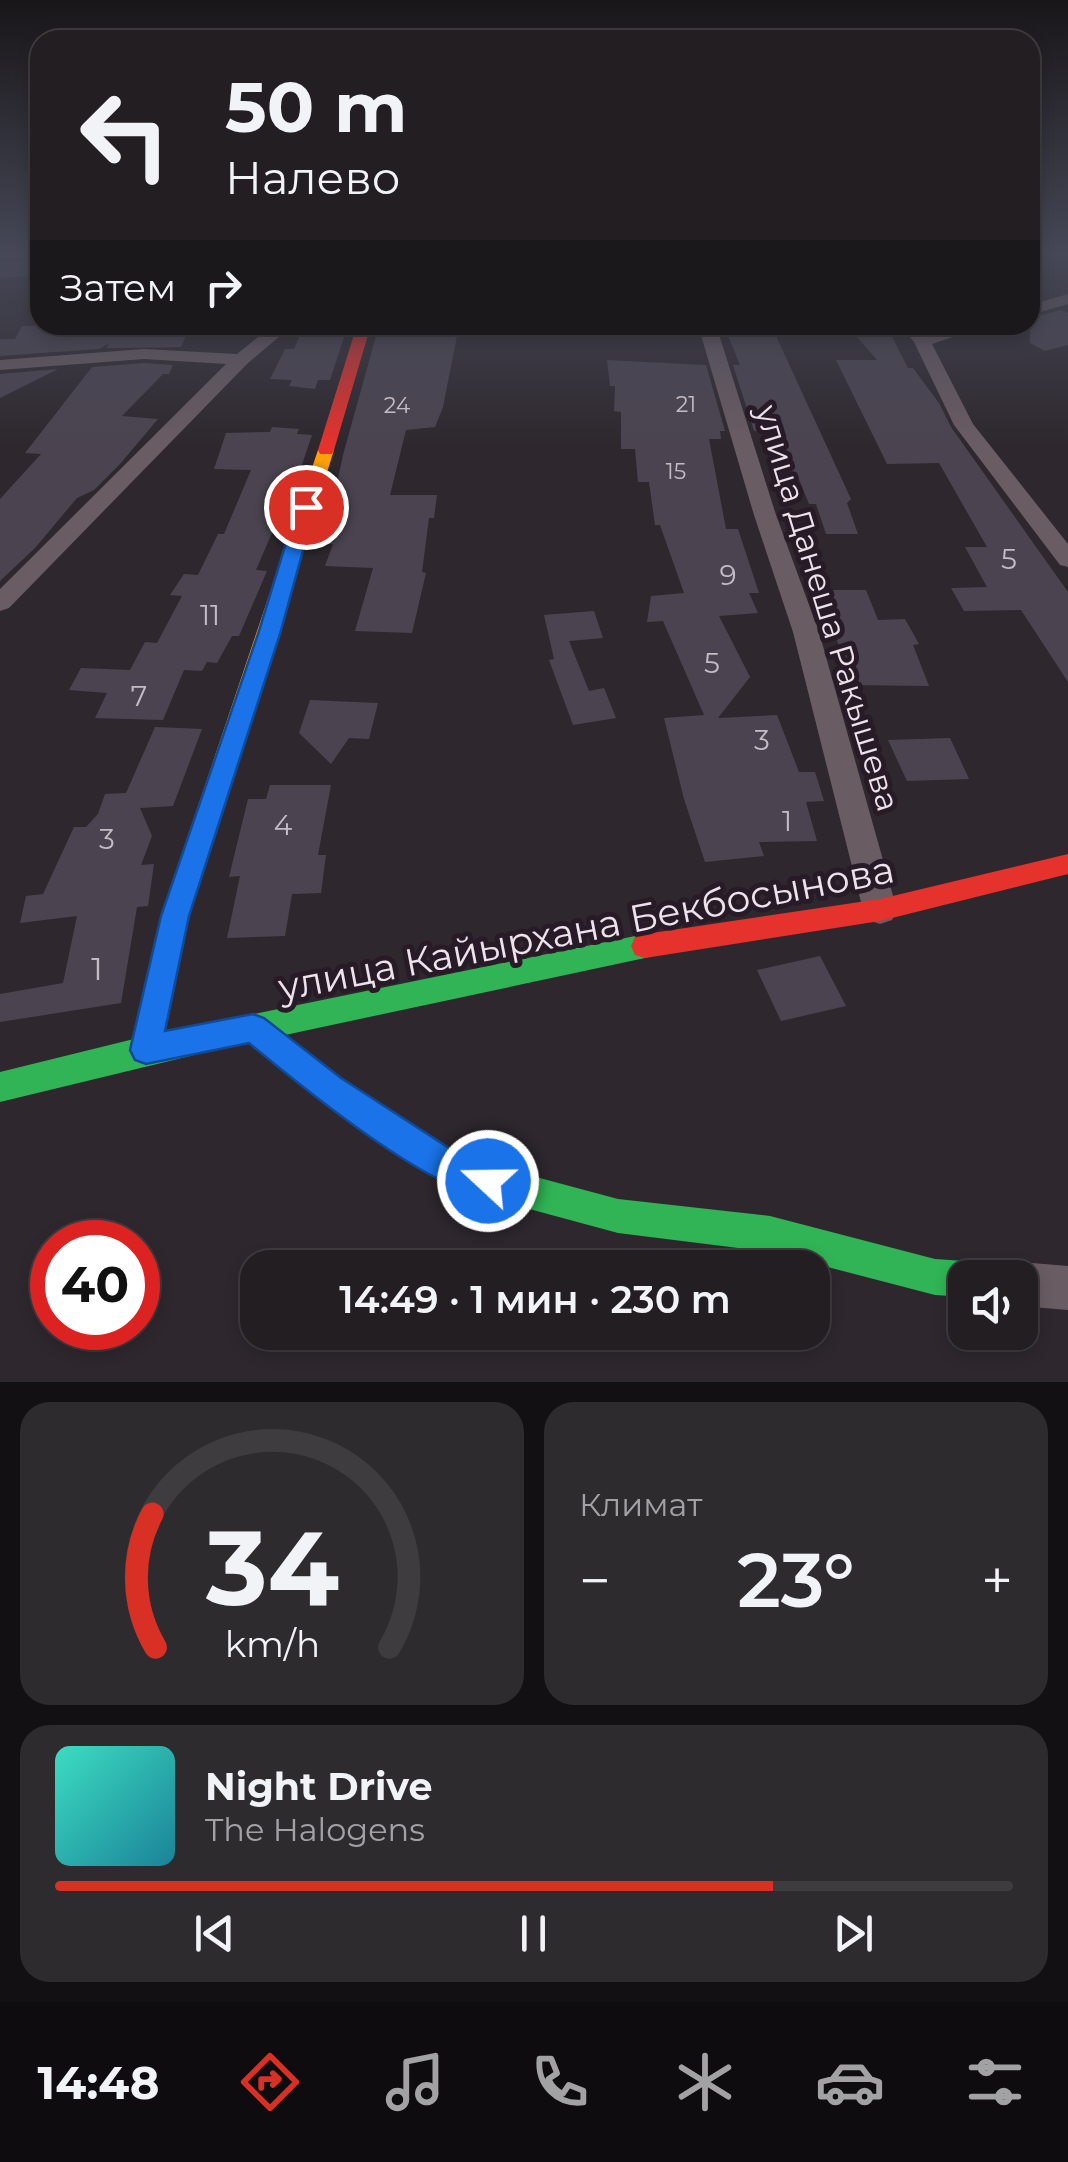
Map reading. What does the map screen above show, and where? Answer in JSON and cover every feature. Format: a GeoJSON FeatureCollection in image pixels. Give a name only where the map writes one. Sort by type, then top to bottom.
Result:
{"type":"FeatureCollection","features":[{"type":"Feature","properties":{"kind":"street"},"geometry":{"type":"LineString","coordinates":[[0,603],[241,360],[272,335]]}},
{"type":"Feature","properties":{"kind":"street"},"geometry":{"type":"LineString","coordinates":[[146,1050],[175,916],[269,634],[361,335]]}},
{"type":"Feature","properties":{"kind":"street","name":"улица Данеша Ракышева"},"geometry":{"type":"LineString","coordinates":[[711,335],[764,515],[806,632],[880,910]]}},
{"type":"Feature","properties":{"kind":"street"},"geometry":{"type":"LineString","coordinates":[[917,335],[964,424],[1068,560]]}},
{"type":"Feature","properties":{"kind":"street"},"geometry":{"type":"LineString","coordinates":[[0,365],[144,354],[241,360]]}},
{"type":"Feature","properties":{"kind":"street","name":"улица Кайырхана Бекбосынова"},"geometry":{"type":"LineString","coordinates":[[0,1087],[146,1050],[679,939],[880,910],[1068,864]]}},
{"type":"Feature","properties":{"kind":"street"},"geometry":{"type":"LineString","coordinates":[[253,1028],[330,1089],[455,1172],[618,1216],[770,1234],[948,1277]]}},
{"type":"Feature","properties":{"kind":"street"},"geometry":{"type":"LineString","coordinates":[[1038,1286],[1068,1288]]}},
{"type":"Feature","properties":{"kind":"building"},"geometry":{"type":"Polygon","coordinates":[[[1040,316],[1068,316],[1068,345],[1045,351],[1030,343],[1030,335],[1040,335],[1040,316]]]}},
{"type":"Feature","properties":{"kind":"building"},"geometry":{"type":"Polygon","coordinates":[[[22,326],[30,326],[30,335],[186,335],[181,347],[106,348],[110,343],[99,349],[0,356],[0,339],[15,339],[22,326]]]}},
{"type":"Feature","properties":{"kind":"building"},"geometry":{"type":"Polygon","coordinates":[[[300,335],[345,335],[330,380],[318,380],[315,389],[289,386],[292,380],[270,379],[285,349],[294,349],[300,335]]]}},
{"type":"Feature","properties":{"kind":"building"},"geometry":{"type":"Polygon","coordinates":[[[376,335],[457,336],[443,407],[435,427],[406,430],[390,495],[437,495],[434,518],[429,518],[422,572],[426,573],[412,633],[355,631],[373,568],[325,566],[333,544],[324,544],[343,455],[376,335]]]}},
{"type":"Feature","properties":{"kind":"building"},"geometry":{"type":"Polygon","coordinates":[[[728,335],[776,335],[851,499],[847,503],[858,534],[826,534],[816,504],[809,504],[796,472],[787,472],[770,431],[754,431],[733,365],[740,365],[728,335]]]}},
{"type":"Feature","properties":{"kind":"building"},"geometry":{"type":"Polygon","coordinates":[[[855,335],[891,335],[908,368],[913,368],[939,403],[951,427],[1068,592],[1068,682],[1021,610],[964,611],[951,588],[987,587],[965,547],[987,547],[939,463],[887,464],[836,360],[877,360],[855,335]]]}},
{"type":"Feature","properties":{"kind":"building"},"geometry":{"type":"Polygon","coordinates":[[[607,360],[706,365],[725,431],[720,431],[721,439],[709,439],[726,529],[738,529],[759,593],[749,593],[758,613],[719,616],[750,677],[718,718],[777,715],[799,772],[815,772],[824,801],[806,802],[817,841],[759,842],[764,856],[705,862],[664,718],[704,715],[663,621],[647,622],[651,596],[684,593],[660,525],[655,525],[649,482],[638,482],[635,449],[621,449],[621,412],[614,411],[615,386],[610,386],[607,360]]]}},
{"type":"Feature","properties":{"kind":"building"},"geometry":{"type":"Polygon","coordinates":[[[173,365],[169,374],[163,374],[122,416],[158,419],[120,464],[94,490],[77,498],[35,548],[0,581],[0,499],[41,454],[25,453],[92,367],[173,365]]]}},
{"type":"Feature","properties":{"kind":"building"},"geometry":{"type":"Polygon","coordinates":[[[58,369],[0,398],[0,374],[58,369]]]}},
{"type":"Feature","properties":{"kind":"building"},"geometry":{"type":"Polygon","coordinates":[[[272,427],[299,429],[297,434],[312,435],[284,518],[278,519],[256,570],[267,571],[239,636],[232,636],[217,663],[207,662],[202,671],[184,670],[163,720],[95,718],[107,693],[69,690],[81,668],[130,670],[145,642],[157,643],[182,596],[170,595],[184,574],[198,575],[218,534],[224,534],[251,470],[214,469],[226,433],[270,432],[272,427]]]}},
{"type":"Feature","properties":{"kind":"building"},"geometry":{"type":"Polygon","coordinates":[[[819,590],[866,590],[878,620],[905,619],[919,644],[913,645],[929,686],[853,685],[819,590]]]}},
{"type":"Feature","properties":{"kind":"building"},"geometry":{"type":"Polygon","coordinates":[[[594,611],[603,638],[569,641],[589,691],[604,688],[616,718],[573,725],[549,660],[554,659],[544,615],[594,611]]]}},
{"type":"Feature","properties":{"kind":"building"},"geometry":{"type":"Polygon","coordinates":[[[310,700],[378,703],[369,739],[349,738],[331,764],[299,733],[310,700]]]}},
{"type":"Feature","properties":{"kind":"building"},"geometry":{"type":"Polygon","coordinates":[[[155,727],[202,729],[173,806],[140,808],[152,836],[141,865],[154,864],[148,906],[137,907],[121,1003],[0,1022],[0,994],[63,983],[77,916],[20,923],[26,896],[43,894],[74,827],[86,827],[98,814],[105,794],[126,793],[155,727]]]}},
{"type":"Feature","properties":{"kind":"building"},"geometry":{"type":"Polygon","coordinates":[[[950,738],[969,779],[907,781],[888,740],[950,738]]]}},
{"type":"Feature","properties":{"kind":"building"},"geometry":{"type":"Polygon","coordinates":[[[270,785],[331,785],[318,855],[326,855],[321,893],[292,894],[285,936],[227,938],[240,876],[229,877],[248,799],[266,799],[270,785]]]}},
{"type":"Feature","properties":{"kind":"building"},"geometry":{"type":"Polygon","coordinates":[[[820,956],[846,1006],[781,1021],[757,970],[820,956]]]}},
{"type":"Feature","properties":{"kind":"traffic: fast"},"geometry":{"type":"LineString","coordinates":[[0,1087],[146,1050],[645,946]]}},
{"type":"Feature","properties":{"kind":"traffic: fast"},"geometry":{"type":"LineString","coordinates":[[253,1028],[330,1089],[455,1172],[618,1216],[770,1234],[948,1278]]}},
{"type":"Feature","properties":{"kind":"traffic: slow"},"geometry":{"type":"LineString","coordinates":[[146,1050],[175,916],[326,450]]}},
{"type":"Feature","properties":{"kind":"traffic: jam"},"geometry":{"type":"LineString","coordinates":[[326,450],[361,335]]}},
{"type":"Feature","properties":{"kind":"traffic: jam"},"geometry":{"type":"LineString","coordinates":[[645,946],[880,910],[1068,864]]}},
{"type":"Feature","properties":{"kind":"route"},"geometry":{"type":"LineString","coordinates":[[306,507],[269,634],[175,916],[146,1050],[253,1028],[330,1089],[455,1172],[488,1181]]}}]}
